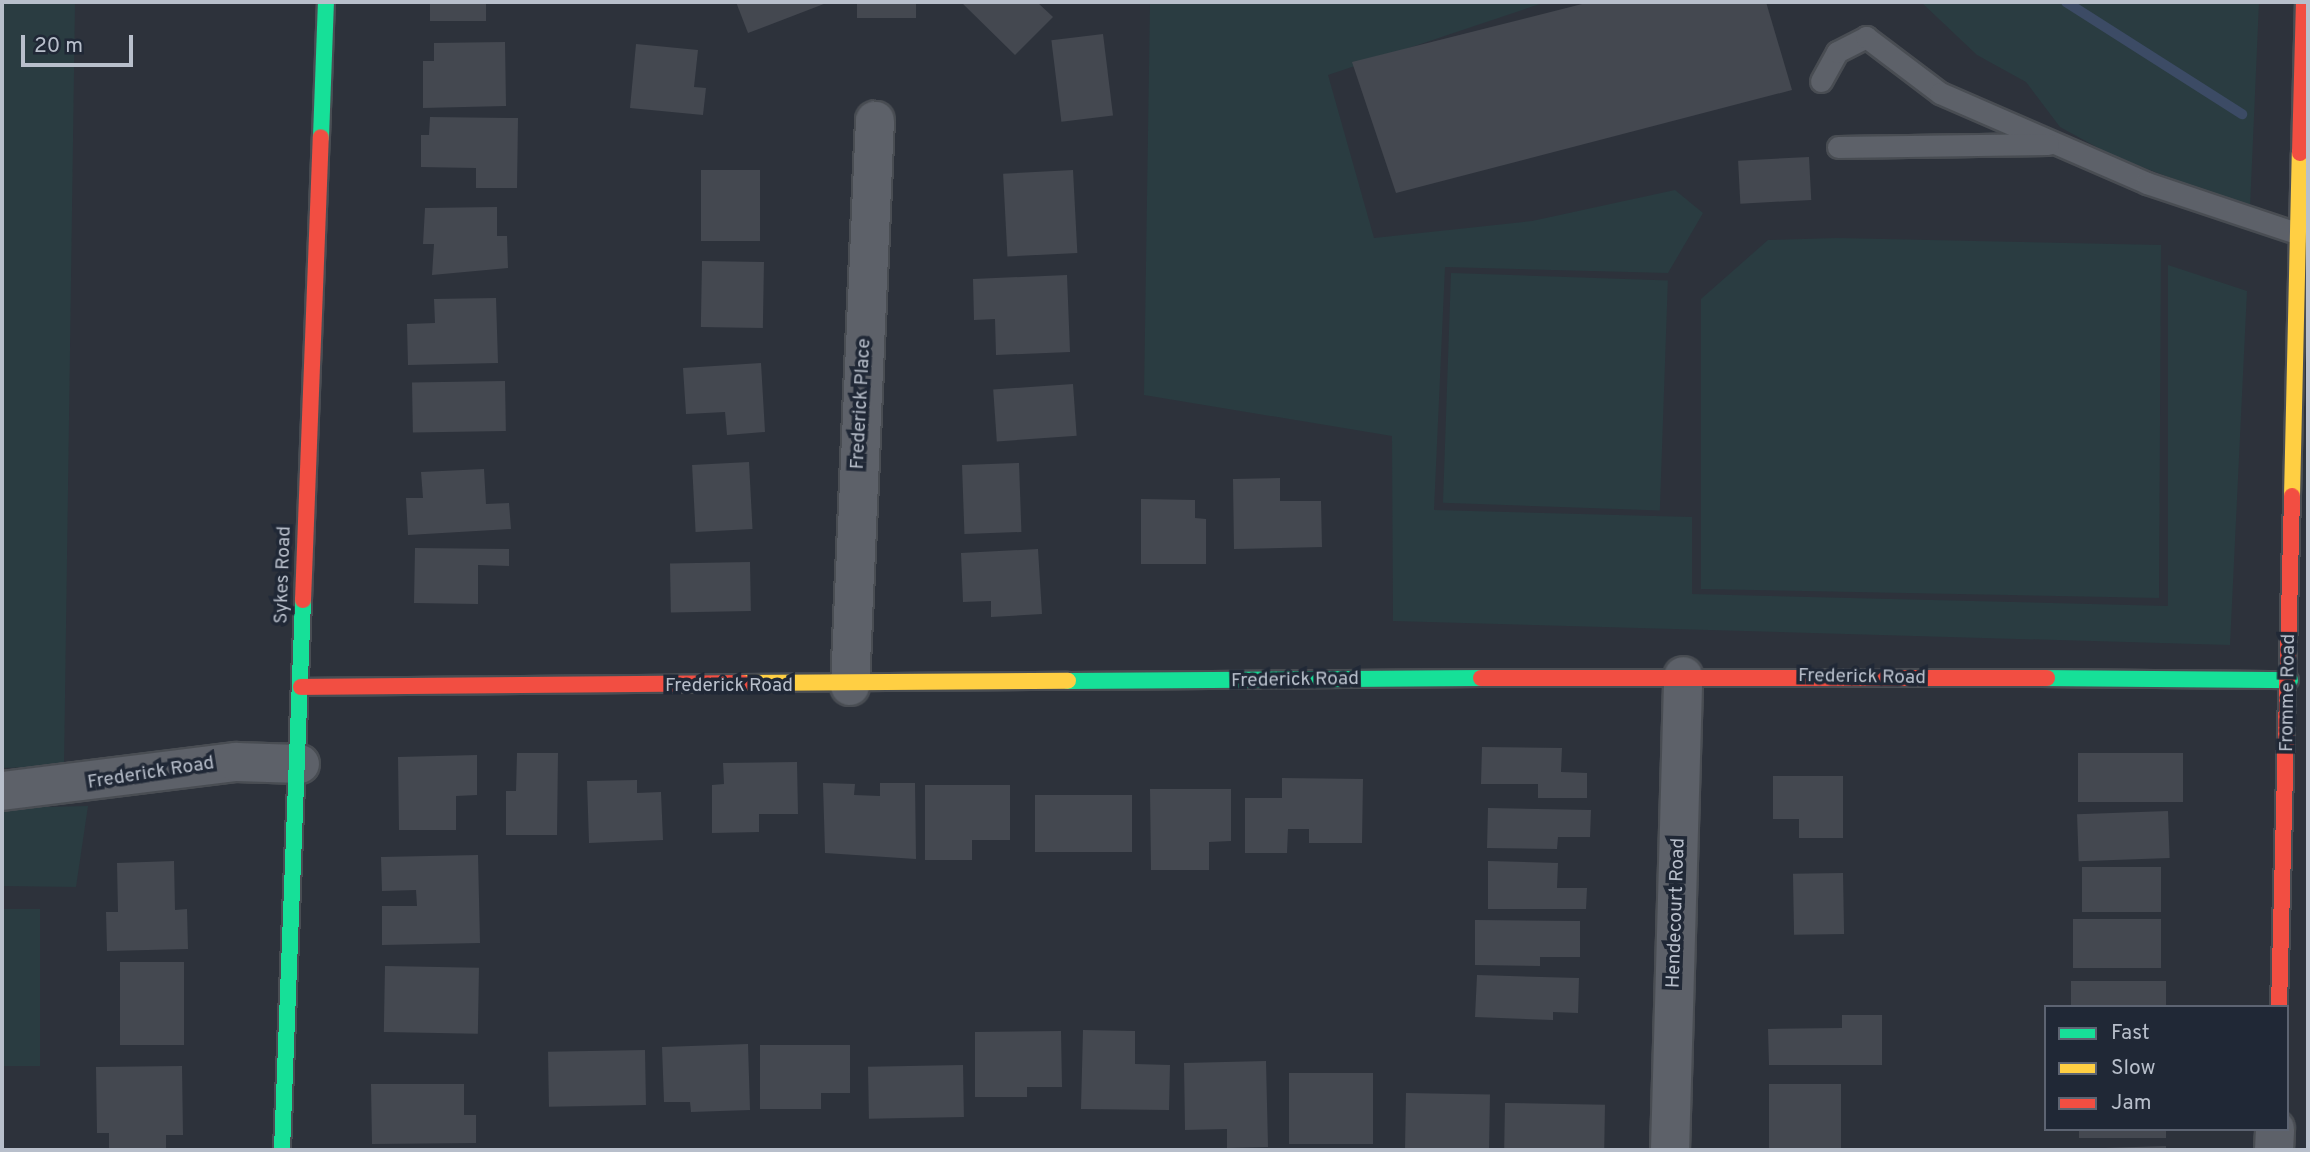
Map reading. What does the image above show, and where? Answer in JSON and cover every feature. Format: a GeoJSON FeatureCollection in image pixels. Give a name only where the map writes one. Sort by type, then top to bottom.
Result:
{"type":"FeatureCollection","features":[{"type":"Feature","properties":{"kind":"street","name":"Sykes Road"},"geometry":{"type":"LineString","coordinates":[[282,1150],[300,764],[326,2]]}},
{"type":"Feature","properties":{"kind":"street","name":"Fromme Road"},"geometry":{"type":"LineString","coordinates":[[2280,1005],[2298,753],[2290,680],[2303,212],[2304,2]]}},
{"type":"Feature","properties":{"kind":"street","name":"Frederick Place"},"geometry":{"type":"LineString","coordinates":[[850,686],[874,121]]}},
{"type":"Feature","properties":{"kind":"street","name":"Frederick Road"},"geometry":{"type":"LineString","coordinates":[[301,687],[850,686],[1683,676],[2290,680]]}},
{"type":"Feature","properties":{"kind":"street","name":"Hendecourt Road"},"geometry":{"type":"LineString","coordinates":[[1670,1150],[1683,676]]}},
{"type":"Feature","properties":{"kind":"street","name":"Frederick Road"},"geometry":{"type":"LineString","coordinates":[[2,791],[236,761],[300,764]]}},
{"type":"Feature","properties":{"kind":"street"},"geometry":{"type":"LineString","coordinates":[[2274,1150],[2275,1131]]}},
{"type":"Feature","properties":{"kind":"lane"},"geometry":{"type":"LineString","coordinates":[[1821,81],[1837,52],[1866,37],[1940,93],[2147,183],[2303,212]]}},
{"type":"Feature","properties":{"kind":"lane"},"geometry":{"type":"LineString","coordinates":[[1838,147],[2057,144]]}},
{"type":"Feature","properties":{"kind":"shaded area"},"geometry":{"type":"Polygon","coordinates":[[[2,2],[75,2],[64,766],[2,768],[2,2]]]}},
{"type":"Feature","properties":{"kind":"shaded area"},"geometry":{"type":"Polygon","coordinates":[[[1150,2],[1546,2],[1328,75],[1374,238],[1532,221],[1675,190],[1703,213],[1668,273],[1445,267],[1434,510],[1692,517],[1692,594],[2168,606],[2168,265],[2247,291],[2230,645],[1393,621],[1392,436],[1144,395],[1150,2]]]}},
{"type":"Feature","properties":{"kind":"shaded area"},"geometry":{"type":"Polygon","coordinates":[[[1921,2],[2259,2],[2250,208],[2113,156],[2060,127],[2026,82],[1977,55],[1921,2]]]}},
{"type":"Feature","properties":{"kind":"shaded area"},"geometry":{"type":"Polygon","coordinates":[[[1837,238],[2161,245],[2159,598],[1701,589],[1701,299],[1768,240],[1837,238]]]}},
{"type":"Feature","properties":{"kind":"shaded area"},"geometry":{"type":"Polygon","coordinates":[[[1451,273],[1668,281],[1660,510],[1443,503],[1451,273]]]}},
{"type":"Feature","properties":{"kind":"shaded area"},"geometry":{"type":"Polygon","coordinates":[[[88,806],[76,887],[2,886],[2,808],[88,806]]]}},
{"type":"Feature","properties":{"kind":"shaded area"},"geometry":{"type":"Polygon","coordinates":[[[2,909],[40,909],[40,1066],[2,1066],[2,909]]]}},
{"type":"Feature","properties":{"kind":"building"},"geometry":{"type":"Polygon","coordinates":[[[430,2],[486,2],[486,21],[430,21],[430,2]]]}},
{"type":"Feature","properties":{"kind":"building"},"geometry":{"type":"Polygon","coordinates":[[[736,2],[829,2],[748,33],[736,2]]]}},
{"type":"Feature","properties":{"kind":"building"},"geometry":{"type":"Polygon","coordinates":[[[857,2],[916,2],[916,18],[857,18],[857,2]]]}},
{"type":"Feature","properties":{"kind":"building"},"geometry":{"type":"Polygon","coordinates":[[[961,2],[1037,2],[1053,17],[1015,55],[961,2]]]}},
{"type":"Feature","properties":{"kind":"building"},"geometry":{"type":"Polygon","coordinates":[[[1590,2],[1766,2],[1792,90],[1396,193],[1352,62],[1590,2]]]}},
{"type":"Feature","properties":{"kind":"building"},"geometry":{"type":"Polygon","coordinates":[[[1103,34],[1113,115],[1061,122],[1051,40],[1103,34]]]}},
{"type":"Feature","properties":{"kind":"building"},"geometry":{"type":"Polygon","coordinates":[[[505,42],[506,106],[423,108],[423,61],[434,61],[434,43],[505,42]]]}},
{"type":"Feature","properties":{"kind":"building"},"geometry":{"type":"Polygon","coordinates":[[[636,44],[698,50],[694,87],[706,88],[703,115],[630,108],[636,44]]]}},
{"type":"Feature","properties":{"kind":"building"},"geometry":{"type":"Polygon","coordinates":[[[430,117],[518,118],[517,188],[476,188],[476,168],[421,167],[421,135],[429,135],[430,117]]]}},
{"type":"Feature","properties":{"kind":"building"},"geometry":{"type":"Polygon","coordinates":[[[1809,157],[1811,200],[1740,204],[1738,161],[1809,157]]]}},
{"type":"Feature","properties":{"kind":"building"},"geometry":{"type":"Polygon","coordinates":[[[701,170],[760,170],[760,241],[701,241],[701,170]]]}},
{"type":"Feature","properties":{"kind":"building"},"geometry":{"type":"Polygon","coordinates":[[[1073,170],[1077,253],[1007,257],[1003,174],[1073,170]]]}},
{"type":"Feature","properties":{"kind":"building"},"geometry":{"type":"Polygon","coordinates":[[[497,207],[497,236],[507,236],[508,268],[432,275],[434,244],[423,244],[425,208],[497,207]]]}},
{"type":"Feature","properties":{"kind":"building"},"geometry":{"type":"Polygon","coordinates":[[[702,261],[764,262],[763,328],[701,327],[702,261]]]}},
{"type":"Feature","properties":{"kind":"building"},"geometry":{"type":"Polygon","coordinates":[[[1067,275],[1070,352],[996,355],[995,319],[974,320],[973,279],[1067,275]]]}},
{"type":"Feature","properties":{"kind":"building"},"geometry":{"type":"Polygon","coordinates":[[[496,298],[498,363],[408,365],[407,324],[435,323],[434,299],[496,298]]]}},
{"type":"Feature","properties":{"kind":"building"},"geometry":{"type":"Polygon","coordinates":[[[761,363],[765,432],[727,435],[725,412],[686,414],[683,368],[761,363]]]}},
{"type":"Feature","properties":{"kind":"building"},"geometry":{"type":"Polygon","coordinates":[[[505,381],[506,431],[413,433],[412,383],[505,381]]]}},
{"type":"Feature","properties":{"kind":"building"},"geometry":{"type":"Polygon","coordinates":[[[1073,384],[1077,436],[997,441],[993,390],[1073,384]]]}},
{"type":"Feature","properties":{"kind":"building"},"geometry":{"type":"Polygon","coordinates":[[[749,462],[753,529],[696,532],[692,465],[749,462]]]}},
{"type":"Feature","properties":{"kind":"building"},"geometry":{"type":"Polygon","coordinates":[[[1019,463],[1021,532],[964,534],[962,465],[1019,463]]]}},
{"type":"Feature","properties":{"kind":"building"},"geometry":{"type":"Polygon","coordinates":[[[484,469],[486,504],[509,503],[511,529],[408,535],[406,498],[423,498],[421,472],[484,469]]]}},
{"type":"Feature","properties":{"kind":"building"},"geometry":{"type":"Polygon","coordinates":[[[1280,478],[1280,501],[1321,501],[1322,547],[1234,549],[1233,479],[1280,478]]]}},
{"type":"Feature","properties":{"kind":"building"},"geometry":{"type":"Polygon","coordinates":[[[1141,499],[1195,500],[1195,518],[1206,519],[1206,564],[1141,564],[1141,499]]]}},
{"type":"Feature","properties":{"kind":"building"},"geometry":{"type":"Polygon","coordinates":[[[415,548],[509,549],[509,566],[478,565],[478,604],[414,603],[415,548]]]}},
{"type":"Feature","properties":{"kind":"building"},"geometry":{"type":"Polygon","coordinates":[[[1038,549],[1042,614],[991,617],[991,601],[963,602],[961,553],[1038,549]]]}},
{"type":"Feature","properties":{"kind":"building"},"geometry":{"type":"Polygon","coordinates":[[[750,562],[751,611],[671,612],[670,563],[750,562]]]}},
{"type":"Feature","properties":{"kind":"building"},"geometry":{"type":"Polygon","coordinates":[[[1482,747],[1562,748],[1561,772],[1587,773],[1587,798],[1538,798],[1538,784],[1481,784],[1482,747]]]}},
{"type":"Feature","properties":{"kind":"building"},"geometry":{"type":"Polygon","coordinates":[[[517,753],[558,753],[557,835],[506,835],[506,791],[516,791],[517,753]]]}},
{"type":"Feature","properties":{"kind":"building"},"geometry":{"type":"Polygon","coordinates":[[[2078,753],[2183,753],[2183,802],[2078,802],[2078,753]]]}},
{"type":"Feature","properties":{"kind":"building"},"geometry":{"type":"Polygon","coordinates":[[[477,755],[477,795],[456,796],[456,830],[399,830],[398,757],[477,755]]]}},
{"type":"Feature","properties":{"kind":"building"},"geometry":{"type":"Polygon","coordinates":[[[797,762],[798,814],[759,814],[759,832],[712,833],[712,785],[724,784],[723,763],[797,762]]]}},
{"type":"Feature","properties":{"kind":"building"},"geometry":{"type":"Polygon","coordinates":[[[1773,776],[1843,776],[1843,838],[1799,838],[1799,819],[1773,819],[1773,776]]]}},
{"type":"Feature","properties":{"kind":"building"},"geometry":{"type":"Polygon","coordinates":[[[1282,778],[1363,779],[1362,843],[1309,843],[1309,829],[1288,829],[1287,853],[1245,853],[1245,798],[1282,798],[1282,778]]]}},
{"type":"Feature","properties":{"kind":"building"},"geometry":{"type":"Polygon","coordinates":[[[637,780],[637,793],[661,792],[663,840],[589,843],[587,781],[637,780]]]}},
{"type":"Feature","properties":{"kind":"building"},"geometry":{"type":"Polygon","coordinates":[[[823,783],[855,784],[854,795],[880,796],[880,783],[915,783],[916,859],[825,853],[823,783]]]}},
{"type":"Feature","properties":{"kind":"building"},"geometry":{"type":"Polygon","coordinates":[[[925,785],[1010,785],[1010,840],[972,840],[972,860],[925,860],[925,785]]]}},
{"type":"Feature","properties":{"kind":"building"},"geometry":{"type":"Polygon","coordinates":[[[1150,789],[1231,789],[1231,841],[1209,842],[1209,870],[1151,870],[1150,789]]]}},
{"type":"Feature","properties":{"kind":"building"},"geometry":{"type":"Polygon","coordinates":[[[1035,795],[1132,795],[1132,852],[1035,852],[1035,795]]]}},
{"type":"Feature","properties":{"kind":"building"},"geometry":{"type":"Polygon","coordinates":[[[1488,808],[1591,810],[1590,837],[1558,837],[1557,849],[1487,848],[1488,808]]]}},
{"type":"Feature","properties":{"kind":"building"},"geometry":{"type":"Polygon","coordinates":[[[2168,811],[2170,858],[2079,861],[2077,814],[2168,811]]]}},
{"type":"Feature","properties":{"kind":"building"},"geometry":{"type":"Polygon","coordinates":[[[478,855],[480,943],[382,945],[382,906],[417,906],[416,890],[382,891],[381,857],[478,855]]]}},
{"type":"Feature","properties":{"kind":"building"},"geometry":{"type":"Polygon","coordinates":[[[174,861],[175,910],[187,909],[188,949],[107,951],[106,912],[118,912],[117,863],[174,861]]]}},
{"type":"Feature","properties":{"kind":"building"},"geometry":{"type":"Polygon","coordinates":[[[1488,861],[1558,863],[1557,888],[1587,888],[1586,909],[1488,909],[1488,861]]]}},
{"type":"Feature","properties":{"kind":"building"},"geometry":{"type":"Polygon","coordinates":[[[2082,867],[2161,867],[2161,912],[2082,912],[2082,867]]]}},
{"type":"Feature","properties":{"kind":"building"},"geometry":{"type":"Polygon","coordinates":[[[1843,873],[1844,934],[1794,935],[1793,874],[1843,873]]]}},
{"type":"Feature","properties":{"kind":"building"},"geometry":{"type":"Polygon","coordinates":[[[2073,919],[2161,919],[2161,968],[2073,968],[2073,919]]]}},
{"type":"Feature","properties":{"kind":"building"},"geometry":{"type":"Polygon","coordinates":[[[1475,920],[1580,921],[1580,957],[1540,957],[1540,966],[1475,965],[1475,920]]]}},
{"type":"Feature","properties":{"kind":"building"},"geometry":{"type":"Polygon","coordinates":[[[120,962],[184,962],[184,1045],[120,1045],[120,962]]]}},
{"type":"Feature","properties":{"kind":"building"},"geometry":{"type":"Polygon","coordinates":[[[385,966],[479,968],[478,1034],[384,1032],[385,966]]]}},
{"type":"Feature","properties":{"kind":"building"},"geometry":{"type":"Polygon","coordinates":[[[1477,975],[1579,978],[1578,1013],[1553,1012],[1553,1020],[1475,1017],[1477,975]]]}},
{"type":"Feature","properties":{"kind":"building"},"geometry":{"type":"Polygon","coordinates":[[[2071,981],[2166,981],[2166,1005],[2071,1005],[2071,981]]]}},
{"type":"Feature","properties":{"kind":"building"},"geometry":{"type":"Polygon","coordinates":[[[1842,1015],[1882,1015],[1882,1065],[1769,1065],[1768,1029],[1842,1028],[1842,1015]]]}},
{"type":"Feature","properties":{"kind":"building"},"geometry":{"type":"Polygon","coordinates":[[[1083,1030],[1135,1031],[1135,1064],[1170,1065],[1169,1110],[1081,1109],[1083,1030]]]}},
{"type":"Feature","properties":{"kind":"building"},"geometry":{"type":"Polygon","coordinates":[[[1061,1031],[1062,1087],[1027,1087],[1027,1097],[975,1097],[975,1032],[1061,1031]]]}},
{"type":"Feature","properties":{"kind":"building"},"geometry":{"type":"Polygon","coordinates":[[[748,1044],[750,1110],[691,1112],[690,1102],[664,1102],[662,1047],[748,1044]]]}},
{"type":"Feature","properties":{"kind":"building"},"geometry":{"type":"Polygon","coordinates":[[[760,1045],[850,1045],[850,1093],[821,1093],[821,1109],[760,1109],[760,1045]]]}},
{"type":"Feature","properties":{"kind":"building"},"geometry":{"type":"Polygon","coordinates":[[[645,1050],[646,1105],[549,1107],[548,1052],[645,1050]]]}},
{"type":"Feature","properties":{"kind":"building"},"geometry":{"type":"Polygon","coordinates":[[[1266,1061],[1268,1147],[1227,1148],[1227,1129],[1185,1130],[1184,1063],[1266,1061]]]}},
{"type":"Feature","properties":{"kind":"building"},"geometry":{"type":"Polygon","coordinates":[[[963,1065],[964,1117],[869,1119],[868,1067],[963,1065]]]}},
{"type":"Feature","properties":{"kind":"building"},"geometry":{"type":"Polygon","coordinates":[[[182,1066],[183,1135],[166,1135],[166,1150],[109,1150],[109,1133],[97,1133],[96,1067],[182,1066]]]}},
{"type":"Feature","properties":{"kind":"building"},"geometry":{"type":"Polygon","coordinates":[[[1289,1073],[1373,1073],[1373,1144],[1289,1144],[1289,1073]]]}},
{"type":"Feature","properties":{"kind":"building"},"geometry":{"type":"Polygon","coordinates":[[[371,1084],[464,1084],[464,1115],[476,1115],[476,1143],[372,1144],[371,1084]]]}},
{"type":"Feature","properties":{"kind":"building"},"geometry":{"type":"Polygon","coordinates":[[[1769,1084],[1841,1084],[1841,1150],[1769,1150],[1769,1084]]]}},
{"type":"Feature","properties":{"kind":"building"},"geometry":{"type":"Polygon","coordinates":[[[1406,1093],[1490,1094],[1489,1150],[1405,1150],[1406,1093]]]}},
{"type":"Feature","properties":{"kind":"building"},"geometry":{"type":"Polygon","coordinates":[[[1505,1103],[1605,1105],[1604,1150],[1504,1150],[1505,1103]]]}},
{"type":"Feature","properties":{"kind":"building"},"geometry":{"type":"Polygon","coordinates":[[[2079,1131],[2166,1131],[2166,1138],[2079,1138],[2079,1131]]]}},
{"type":"Feature","properties":{"kind":"building"},"geometry":{"type":"Polygon","coordinates":[[[2166,1146],[2166,1150],[2104,1150],[2104,1148],[2166,1146]]]}},
{"type":"Feature","properties":{"kind":"waterway"},"geometry":{"type":"LineString","coordinates":[[2066,2],[2242,114]]}},
{"type":"Feature","properties":{"kind":"traffic: fast"},"geometry":{"type":"LineString","coordinates":[[321,137],[326,2]]}},
{"type":"Feature","properties":{"kind":"traffic: fast"},"geometry":{"type":"LineString","coordinates":[[282,1150],[303,600]]}},
{"type":"Feature","properties":{"kind":"traffic: fast"},"geometry":{"type":"LineString","coordinates":[[1068,681],[1481,678]]}},
{"type":"Feature","properties":{"kind":"traffic: fast"},"geometry":{"type":"LineString","coordinates":[[2047,678],[2290,680]]}},
{"type":"Feature","properties":{"kind":"traffic: slow"},"geometry":{"type":"LineString","coordinates":[[2292,496],[2300,153]]}},
{"type":"Feature","properties":{"kind":"traffic: slow"},"geometry":{"type":"LineString","coordinates":[[743,683],[1068,681]]}},
{"type":"Feature","properties":{"kind":"traffic: jam"},"geometry":{"type":"LineString","coordinates":[[2300,153],[2304,2]]}},
{"type":"Feature","properties":{"kind":"traffic: jam"},"geometry":{"type":"LineString","coordinates":[[303,600],[321,137]]}},
{"type":"Feature","properties":{"kind":"traffic: jam"},"geometry":{"type":"LineString","coordinates":[[2279,1005],[2292,496]]}},
{"type":"Feature","properties":{"kind":"traffic: jam"},"geometry":{"type":"LineString","coordinates":[[1481,678],[2047,678]]}},
{"type":"Feature","properties":{"kind":"traffic: jam"},"geometry":{"type":"LineString","coordinates":[[301,687],[743,683]]}}]}
